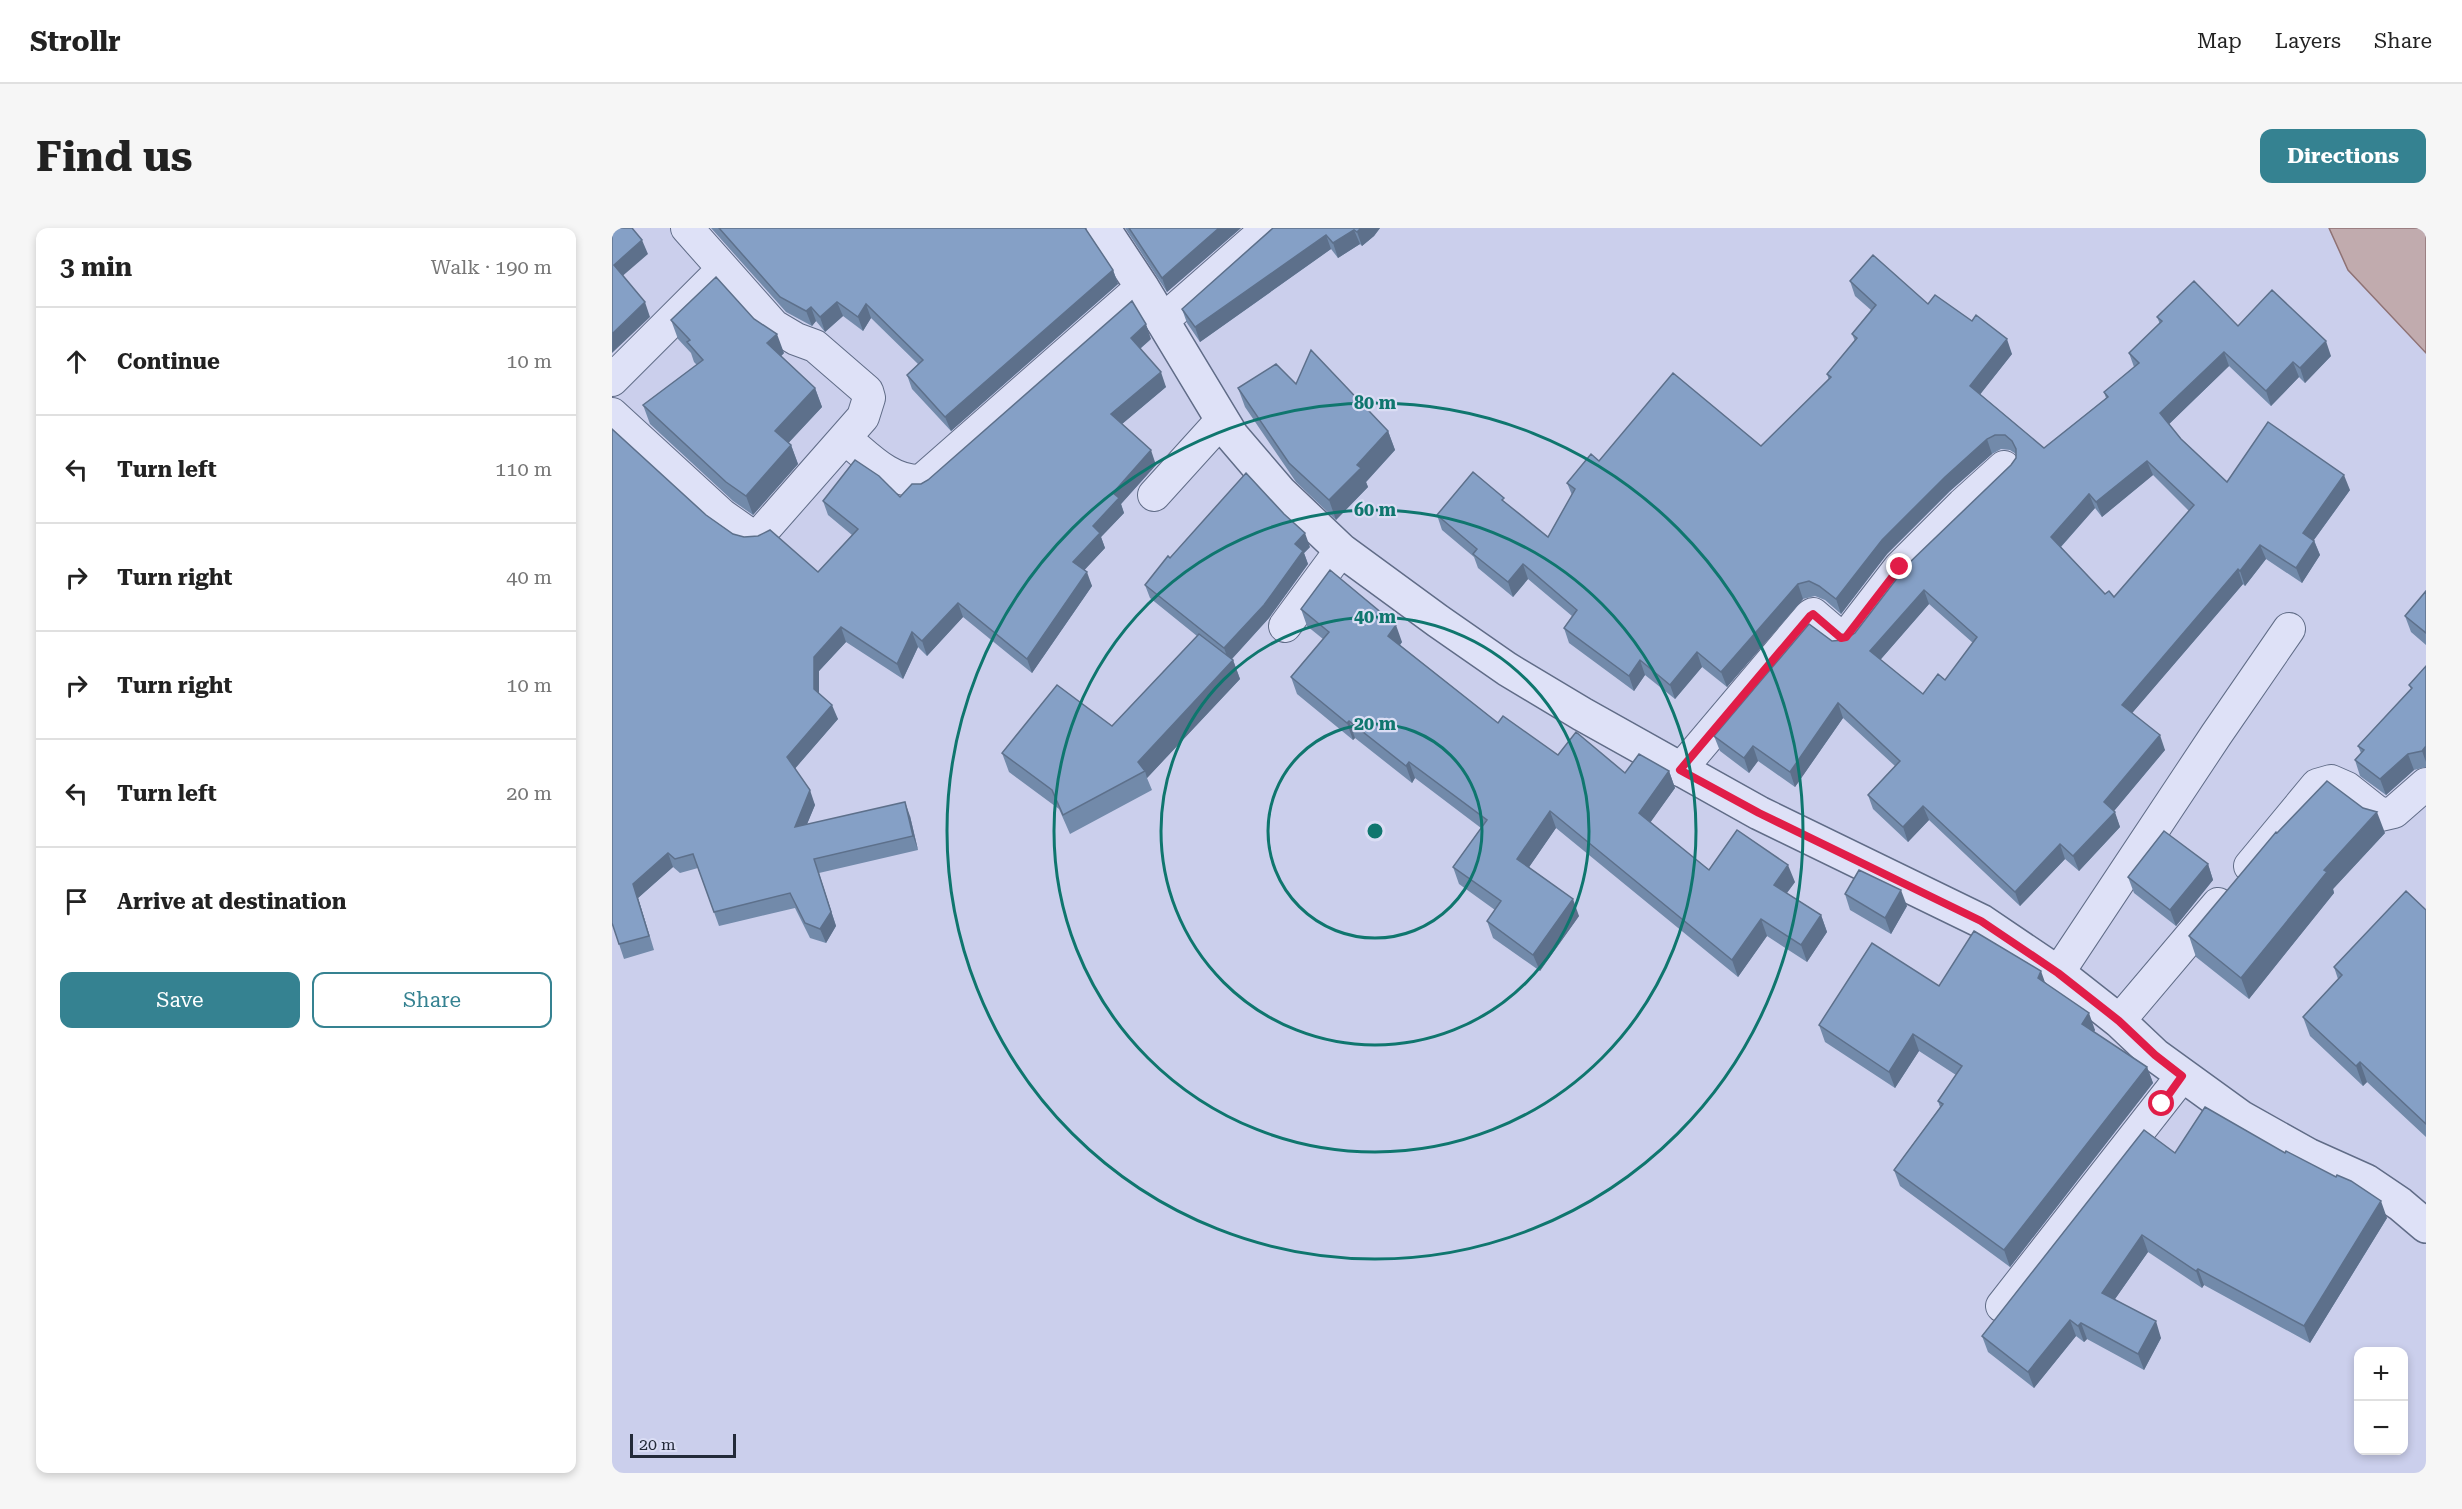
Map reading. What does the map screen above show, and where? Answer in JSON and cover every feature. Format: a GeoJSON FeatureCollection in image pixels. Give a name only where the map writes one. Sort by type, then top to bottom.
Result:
{"type":"FeatureCollection","features":[{"type":"Feature","properties":{"kind":"street"},"geometry":{"type":"LineString","coordinates":[[612,414],[722,515],[749,534],[762,533],[863,417],[869,398],[867,391],[815,346],[796,339],[774,326],[687,228]]}},
{"type":"Feature","properties":{"kind":"street"},"geometry":{"type":"LineString","coordinates":[[1103,228],[1142,287],[1221,421],[1280,492],[1341,550],[1507,669],[1582,714],[1759,813],[1981,921],[2058,973],[2119,1021],[2155,1055],[2242,1118],[2308,1155],[2366,1181],[2400,1204],[2426,1226]]}},
{"type":"Feature","properties":{"kind":"street"},"geometry":{"type":"LineString","coordinates":[[1162,321],[1268,228]]}},
{"type":"Feature","properties":{"kind":"street"},"geometry":{"type":"LineString","coordinates":[[612,380],[723,269]]}},
{"type":"Feature","properties":{"kind":"street"},"geometry":{"type":"LineString","coordinates":[[846,439],[883,470],[903,479],[921,481],[1142,287]]}},
{"type":"Feature","properties":{"kind":"street"},"geometry":{"type":"LineString","coordinates":[[1154,495],[1221,421]]}},
{"type":"Feature","properties":{"kind":"street"},"geometry":{"type":"LineString","coordinates":[[1680,770],[1810,616],[1813,614],[1818,616],[1841,638],[1846,637],[1900,567],[2004,467]]}},
{"type":"Feature","properties":{"kind":"street"},"geometry":{"type":"LineString","coordinates":[[1285,626],[1341,550]]}},
{"type":"Feature","properties":{"kind":"street"},"geometry":{"type":"LineString","coordinates":[[2058,973],[2289,629]]}},
{"type":"Feature","properties":{"kind":"street"},"geometry":{"type":"LineString","coordinates":[[2119,1021],[2317,785],[2331,781],[2347,788],[2381,814],[2394,812],[2426,784]]}},
{"type":"Feature","properties":{"kind":"street"},"geometry":{"type":"LineString","coordinates":[[2002,1306],[2182,1076]]}},
{"type":"Feature","properties":{"kind":"shaded area"},"geometry":{"type":"Polygon","coordinates":[[[2329,228],[2426,228],[2426,353],[2348,270],[2329,228]]]}},
{"type":"Feature","properties":{"kind":"building"},"geometry":{"type":"Polygon","coordinates":[[[612,228],[632,228],[642,240],[614,265],[645,302],[612,334],[612,228]]]}},
{"type":"Feature","properties":{"kind":"building"},"geometry":{"type":"Polygon","coordinates":[[[719,228],[1085,228],[1113,270],[945,417],[907,375],[923,360],[866,304],[858,317],[837,302],[820,317],[811,307],[806,311],[780,297],[719,228]]]}},
{"type":"Feature","properties":{"kind":"building"},"geometry":{"type":"Polygon","coordinates":[[[1129,228],[1219,228],[1162,278],[1129,228]]]}},
{"type":"Feature","properties":{"kind":"building"},"geometry":{"type":"Polygon","coordinates":[[[1273,228],[1361,228],[1333,243],[1326,235],[1195,327],[1182,309],[1273,228]]]}},
{"type":"Feature","properties":{"kind":"building"},"geometry":{"type":"Polygon","coordinates":[[[1873,255],[1928,304],[1935,295],[1972,321],[1976,315],[2007,339],[1970,386],[2044,448],[2108,397],[2104,392],[2139,363],[2129,353],[2162,321],[2157,317],[2194,281],[2238,326],[2272,290],[2326,341],[2300,368],[2293,362],[2266,391],[2224,352],[2160,413],[2181,439],[2227,482],[2268,422],[2344,475],[2303,533],[2314,541],[2296,568],[2260,545],[2240,571],[2238,569],[2122,705],[2160,735],[2104,802],[2115,812],[2073,856],[2060,844],[2015,892],[1923,806],[1903,827],[1868,795],[1900,761],[1838,703],[1790,772],[1753,746],[1744,758],[1714,736],[1809,624],[1832,641],[1844,640],[1855,633],[1908,564],[2011,465],[2016,458],[2016,449],[2005,435],[1995,435],[1987,439],[1945,477],[1882,540],[1836,599],[1809,581],[1798,584],[1721,672],[1697,652],[1670,685],[1640,660],[1629,676],[1564,628],[1577,610],[1523,564],[1508,582],[1473,554],[1477,549],[1437,515],[1473,472],[1504,498],[1502,500],[1548,537],[1575,489],[1567,483],[1591,454],[1599,461],[1673,373],[1761,446],[1831,377],[1827,374],[1857,338],[1852,334],[1876,305],[1850,281],[1873,255]],[[2147,461],[2096,502],[2089,494],[2051,537],[2105,594],[2109,591],[2114,597],[2194,505],[2147,461]],[[1924,590],[1870,651],[1923,694],[1938,674],[1945,680],[1977,637],[1924,590]]]}},
{"type":"Feature","properties":{"kind":"building"},"geometry":{"type":"Polygon","coordinates":[[[716,277],[754,319],[777,334],[767,343],[815,388],[775,431],[791,445],[746,496],[726,482],[643,405],[703,360],[687,342],[690,340],[671,320],[716,277]]]}},
{"type":"Feature","properties":{"kind":"building"},"geometry":{"type":"Polygon","coordinates":[[[1132,301],[1146,324],[1131,338],[1161,372],[1111,414],[1151,450],[1113,493],[1119,498],[1093,526],[1100,533],[1073,562],[1087,572],[1027,659],[958,603],[922,641],[912,632],[897,664],[841,627],[814,657],[814,689],[832,705],[787,757],[810,790],[795,827],[905,802],[913,836],[814,859],[831,912],[820,929],[805,923],[790,893],[714,912],[693,854],[675,859],[668,853],[633,884],[649,936],[619,944],[612,923],[612,429],[706,515],[733,534],[744,537],[758,536],[770,530],[818,572],[858,529],[823,501],[855,460],[879,476],[900,497],[912,484],[921,484],[928,480],[1132,301]]]}},
{"type":"Feature","properties":{"kind":"building"},"geometry":{"type":"Polygon","coordinates":[[[1311,350],[1388,431],[1357,465],[1361,468],[1329,500],[1289,463],[1238,388],[1276,364],[1296,384],[1311,350]]]}},
{"type":"Feature","properties":{"kind":"building"},"geometry":{"type":"Polygon","coordinates":[[[1246,473],[1305,533],[1295,544],[1303,551],[1264,605],[1224,648],[1145,585],[1168,556],[1170,558],[1246,473]]]}},
{"type":"Feature","properties":{"kind":"building"},"geometry":{"type":"Polygon","coordinates":[[[1330,570],[1396,625],[1388,636],[1498,723],[1503,716],[1558,755],[1576,732],[1625,773],[1639,754],[1669,771],[1639,813],[1709,870],[1737,830],[1788,865],[1774,885],[1821,915],[1801,945],[1761,919],[1732,960],[1550,811],[1517,859],[1573,899],[1533,955],[1487,921],[1501,901],[1453,867],[1487,820],[1409,762],[1406,766],[1349,721],[1347,723],[1291,677],[1329,632],[1301,609],[1330,570]]]}},
{"type":"Feature","properties":{"kind":"building"},"geometry":{"type":"Polygon","coordinates":[[[2426,591],[2426,633],[2405,616],[2426,591]]]}},
{"type":"Feature","properties":{"kind":"building"},"geometry":{"type":"Polygon","coordinates":[[[1199,634],[1233,660],[1138,762],[1145,771],[1063,815],[1052,790],[1002,753],[1057,685],[1112,726],[1199,634]]]}},
{"type":"Feature","properties":{"kind":"building"},"geometry":{"type":"Polygon","coordinates":[[[2426,666],[2426,746],[2422,751],[2408,754],[2380,779],[2355,760],[2364,750],[2358,746],[2412,688],[2409,685],[2426,666]]]}},
{"type":"Feature","properties":{"kind":"building"},"geometry":{"type":"Polygon","coordinates":[[[2327,781],[2363,808],[2377,812],[2324,870],[2327,872],[2241,978],[2189,936],[2276,832],[2327,781]]]}},
{"type":"Feature","properties":{"kind":"building"},"geometry":{"type":"Polygon","coordinates":[[[2164,831],[2208,864],[2170,910],[2128,877],[2164,831]]]}},
{"type":"Feature","properties":{"kind":"building"},"geometry":{"type":"Polygon","coordinates":[[[1859,870],[1901,890],[1885,918],[1845,894],[1859,870]]]}},
{"type":"Feature","properties":{"kind":"building"},"geometry":{"type":"Polygon","coordinates":[[[2406,891],[2426,910],[2426,1124],[2360,1062],[2356,1066],[2303,1017],[2342,975],[2334,967],[2406,891]]]}},
{"type":"Feature","properties":{"kind":"building"},"geometry":{"type":"Polygon","coordinates":[[[1974,931],[2041,971],[2038,978],[2089,1013],[2082,1024],[2147,1067],[2004,1250],[1894,1170],[1943,1104],[1938,1101],[1962,1066],[1913,1034],[1889,1072],[1819,1025],[1872,943],[1939,986],[1974,931]]]}},
{"type":"Feature","properties":{"kind":"building"},"geometry":{"type":"Polygon","coordinates":[[[2205,1107],[2285,1153],[2286,1151],[2336,1177],[2337,1175],[2351,1181],[2381,1201],[2304,1326],[2198,1269],[2196,1271],[2142,1235],[2102,1293],[2156,1321],[2138,1354],[2081,1323],[2078,1326],[2070,1320],[2028,1372],[1982,1336],[2144,1130],[2175,1153],[2205,1107]]]}},
{"type":"Feature","properties":{"kind":"route"},"geometry":{"type":"LineString","coordinates":[[1900,567],[1846,637],[1841,638],[1818,616],[1813,614],[1810,616],[1680,770],[1759,813],[1981,921],[2058,973],[2119,1021],[2155,1055],[2182,1076],[2162,1104]]}}]}
